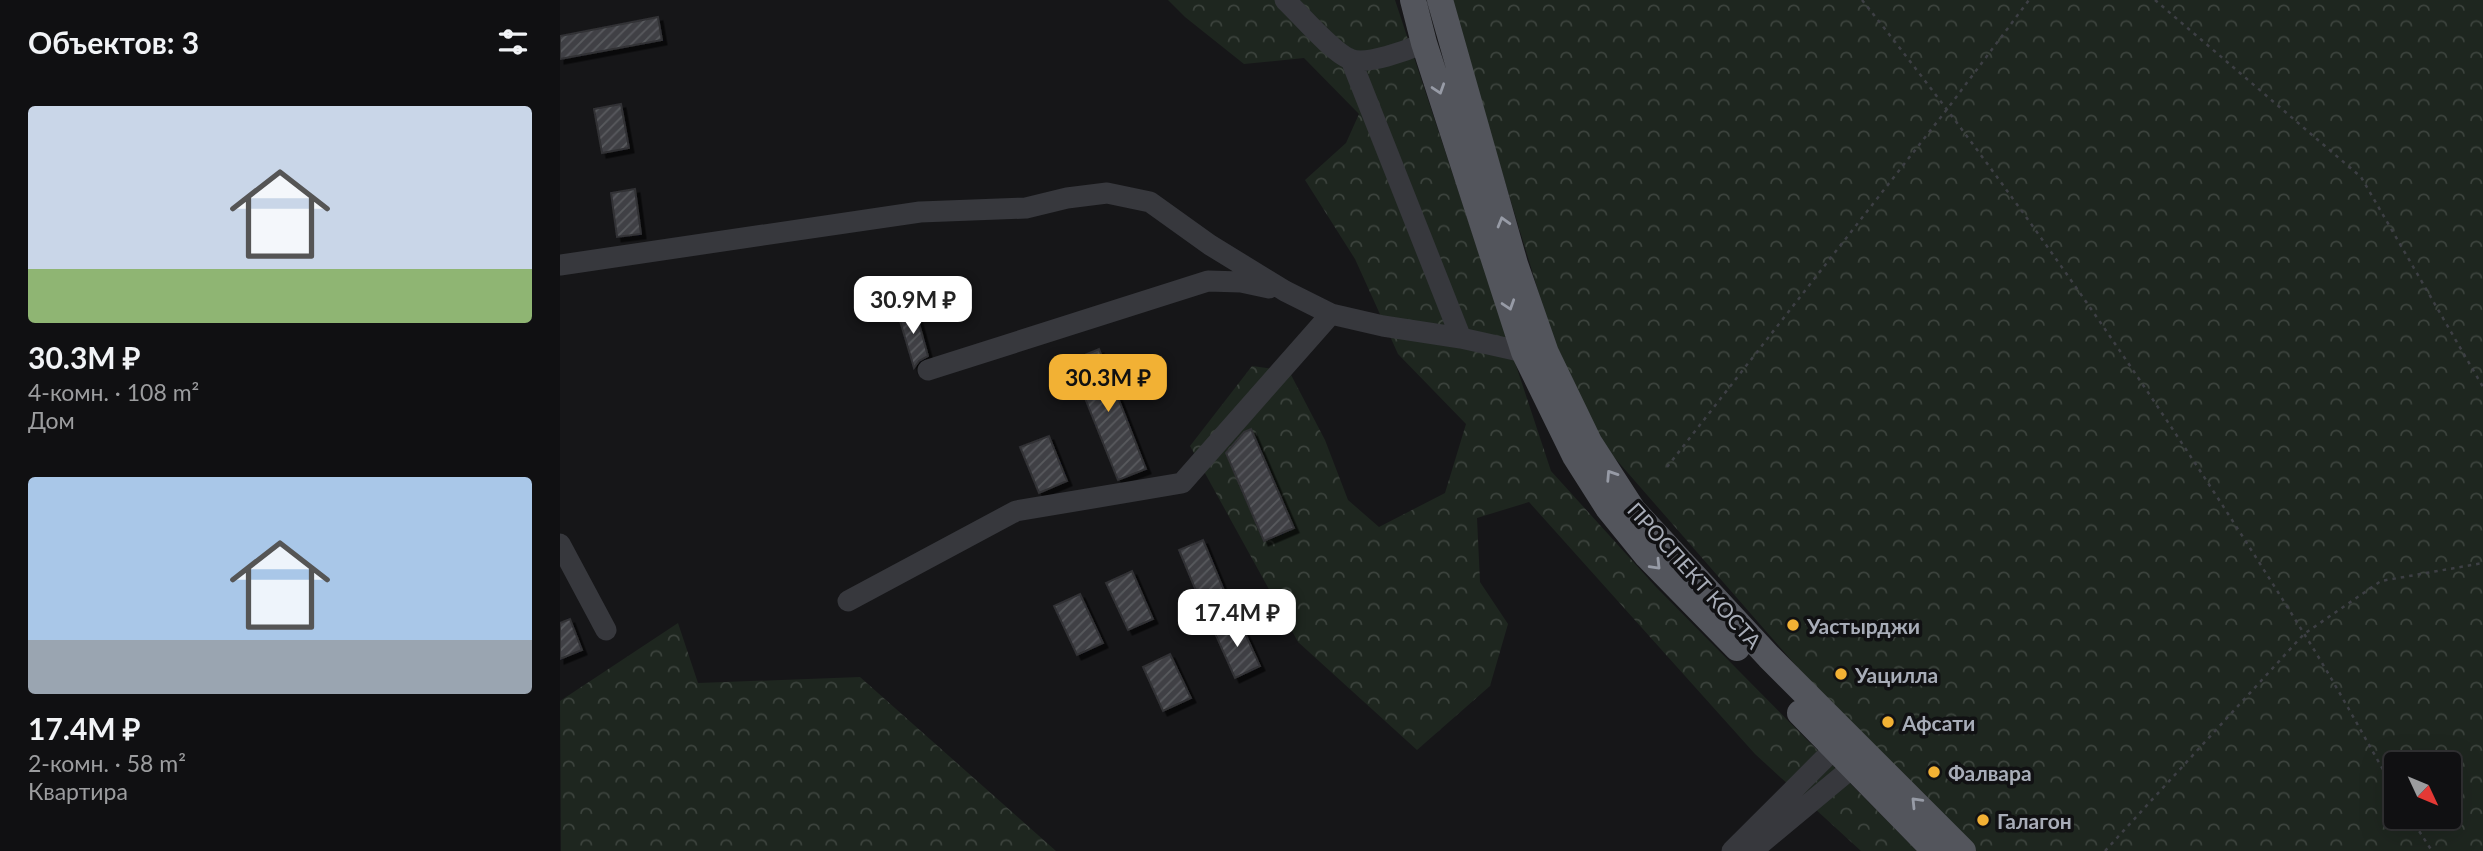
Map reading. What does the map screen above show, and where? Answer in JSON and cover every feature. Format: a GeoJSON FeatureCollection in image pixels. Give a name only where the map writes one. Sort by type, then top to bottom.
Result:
{"type":"FeatureCollection","features":[{"type":"Feature","properties":{"kind":"main road","name":"ПРОСПЕКТ КОСТА"},"geometry":{"type":"LineString","coordinates":[[1413,0],[1424,43],[1524,352],[1575,456],[1608,508],[1647,556],[1935,851]]}},
{"type":"Feature","properties":{"kind":"main road","name":"ПРОСПЕКТ КОСТА"},"geometry":{"type":"LineString","coordinates":[[1440,0],[1515,264],[1546,353],[1589,442],[1633,510],[1769,657],[1964,851]]}},
{"type":"Feature","properties":{"kind":"street"},"geometry":{"type":"LineString","coordinates":[[1285,0],[1351,60],[1461,338]]}},
{"type":"Feature","properties":{"kind":"street"},"geometry":{"type":"LineString","coordinates":[[1351,60],[1366,60],[1405,51],[1424,43]]}},
{"type":"Feature","properties":{"kind":"street"},"geometry":{"type":"LineString","coordinates":[[560,265],[920,212],[1026,208],[1066,198],[1107,193],[1150,202],[1210,245],[1284,291],[1331,314],[1524,352]]}},
{"type":"Feature","properties":{"kind":"street"},"geometry":{"type":"LineString","coordinates":[[928,370],[1208,281],[1241,282],[1284,291]]}},
{"type":"Feature","properties":{"kind":"street"},"geometry":{"type":"LineString","coordinates":[[848,601],[1016,511],[1182,483],[1331,314]]}},
{"type":"Feature","properties":{"kind":"street"},"geometry":{"type":"LineString","coordinates":[[560,544],[606,630]]}},
{"type":"Feature","properties":{"kind":"street"},"geometry":{"type":"LineString","coordinates":[[1732,851],[1835,748]]}},
{"type":"Feature","properties":{"kind":"street"},"geometry":{"type":"LineString","coordinates":[[1752,851],[1853,767]]}},
{"type":"Feature","properties":{"kind":"path"},"geometry":{"type":"LineString","coordinates":[[1862,0],[1948,108],[2115,342],[2304,634],[2384,771]]}},
{"type":"Feature","properties":{"kind":"path"},"geometry":{"type":"LineString","coordinates":[[1667,467],[1948,108],[2029,0]]}},
{"type":"Feature","properties":{"kind":"path"},"geometry":{"type":"LineString","coordinates":[[2155,0],[2361,177],[2483,387]]}},
{"type":"Feature","properties":{"kind":"path"},"geometry":{"type":"LineString","coordinates":[[2105,851],[2304,634],[2381,581],[2483,563]]}},
{"type":"Feature","properties":{"kind":"path"},"geometry":{"type":"LineString","coordinates":[[2418,830],[2432,851]]}},
{"type":"Feature","properties":{"kind":"green space"},"geometry":{"type":"Polygon","coordinates":[[[1168,0],[1395,0],[1551,471],[1656,587],[1917,851],[1861,851],[1755,754],[1529,502],[1477,518],[1480,582],[1508,624],[1490,686],[1417,750],[1298,642],[1190,446],[1252,366],[1289,371],[1325,440],[1348,500],[1379,527],[1445,493],[1466,424],[1398,354],[1355,259],[1305,180],[1346,143],[1359,114],[1304,58],[1244,64],[1168,0]]]}},
{"type":"Feature","properties":{"kind":"green space"},"geometry":{"type":"Polygon","coordinates":[[[1450,0],[2483,0],[2483,851],[1972,851],[1833,708],[1600,441],[1556,350],[1450,0]]]}},
{"type":"Feature","properties":{"kind":"green space"},"geometry":{"type":"Polygon","coordinates":[[[678,623],[698,683],[860,677],[1056,851],[561,851],[560,701],[678,623]]]}},
{"type":"Feature","properties":{"kind":"building"},"geometry":{"type":"Polygon","coordinates":[[[658,17],[662,40],[560,59],[560,36],[658,17]]]}},
{"type":"Feature","properties":{"kind":"building"},"geometry":{"type":"Polygon","coordinates":[[[621,104],[629,148],[602,153],[594,109],[621,104]]]}},
{"type":"Feature","properties":{"kind":"building"},"geometry":{"type":"Polygon","coordinates":[[[635,189],[641,234],[617,237],[611,193],[635,189]]]}},
{"type":"Feature","properties":{"kind":"building"},"geometry":{"type":"Polygon","coordinates":[[[915,309],[928,356],[914,368],[898,314],[915,309]]]}},
{"type":"Feature","properties":{"kind":"building"},"geometry":{"type":"Polygon","coordinates":[[[1099,349],[1146,469],[1118,480],[1070,361],[1099,349]]]}},
{"type":"Feature","properties":{"kind":"building"},"geometry":{"type":"Polygon","coordinates":[[[1251,429],[1294,528],[1264,541],[1226,453],[1244,432],[1251,429]]]}},
{"type":"Feature","properties":{"kind":"building"},"geometry":{"type":"Polygon","coordinates":[[[1049,436],[1067,481],[1039,493],[1020,447],[1049,436]]]}},
{"type":"Feature","properties":{"kind":"building"},"geometry":{"type":"Polygon","coordinates":[[[1203,540],[1228,600],[1204,610],[1179,550],[1203,540]]]}},
{"type":"Feature","properties":{"kind":"building"},"geometry":{"type":"Polygon","coordinates":[[[1132,571],[1153,619],[1128,630],[1106,583],[1132,571]]]}},
{"type":"Feature","properties":{"kind":"building"},"geometry":{"type":"Polygon","coordinates":[[[1080,594],[1103,643],[1077,655],[1054,606],[1080,594]]]}},
{"type":"Feature","properties":{"kind":"building"},"geometry":{"type":"Polygon","coordinates":[[[570,619],[582,650],[560,659],[560,623],[570,619]]]}},
{"type":"Feature","properties":{"kind":"building"},"geometry":{"type":"Polygon","coordinates":[[[1239,620],[1260,666],[1235,678],[1214,631],[1239,620]]]}},
{"type":"Feature","properties":{"kind":"building"},"geometry":{"type":"Polygon","coordinates":[[[1170,654],[1191,698],[1163,711],[1143,667],[1170,654]]]}},
{"type":"Feature","properties":{"kind":"place","name":"Уастырджи"},"geometry":{"type":"Point","coordinates":[1793,625]}},
{"type":"Feature","properties":{"kind":"place","name":"Уацилла"},"geometry":{"type":"Point","coordinates":[1841,674]}},
{"type":"Feature","properties":{"kind":"place","name":"Афсати"},"geometry":{"type":"Point","coordinates":[1888,722]}},
{"type":"Feature","properties":{"kind":"place","name":"Фалвара"},"geometry":{"type":"Point","coordinates":[1934,772]}},
{"type":"Feature","properties":{"kind":"place","name":"Галагон"},"geometry":{"type":"Point","coordinates":[1983,820]}}]}
